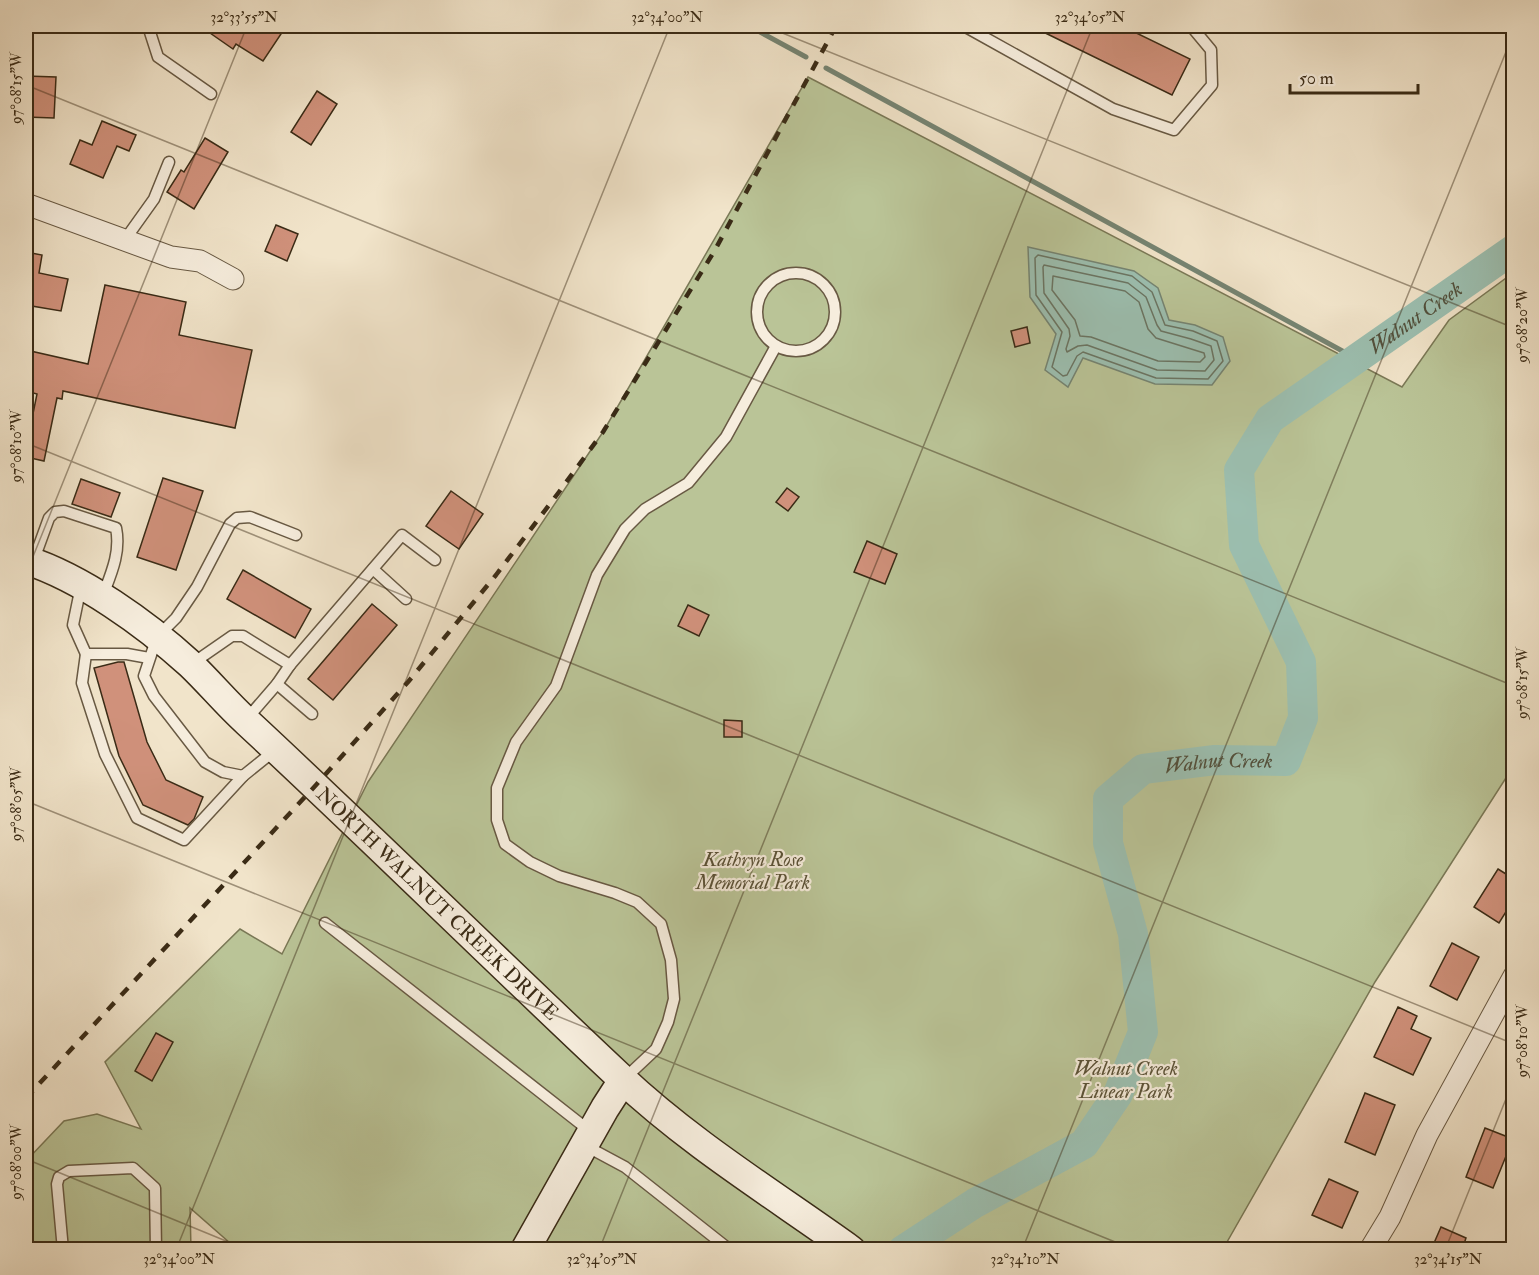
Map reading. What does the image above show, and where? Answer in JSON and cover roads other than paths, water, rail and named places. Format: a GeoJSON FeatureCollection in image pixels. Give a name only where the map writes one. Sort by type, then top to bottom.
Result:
{"type":"FeatureCollection","features":[{"type":"Feature","properties":{"kind":"main road","name":"NORTH WALNUT CREEK DRIVE"},"geometry":{"type":"LineString","coordinates":[[29,561],[92,592],[153,648],[190,664],[245,721],[623,1080],[685,1132],[840,1242]]}},
{"type":"Feature","properties":{"kind":"main road"},"geometry":{"type":"LineString","coordinates":[[525,1250],[623,1080]]}},
{"type":"Feature","properties":{"kind":"street"},"geometry":{"type":"LineString","coordinates":[[26,204],[171,257],[200,261],[234,279]]}},
{"type":"Feature","properties":{"kind":"street"},"geometry":{"type":"LineString","coordinates":[[1370,1250],[1390,1217],[1427,1135],[1514,976]]}},
{"type":"Feature","properties":{"kind":"lane"},"geometry":{"type":"LineString","coordinates":[[148,26],[158,57],[211,94]]}},
{"type":"Feature","properties":{"kind":"lane"},"geometry":{"type":"LineString","coordinates":[[964,26],[1113,109],[1174,130],[1212,85],[1211,50],[1191,26]]}},
{"type":"Feature","properties":{"kind":"lane"},"geometry":{"type":"LineString","coordinates":[[124,241],[154,199],[170,162]]}},
{"type":"Feature","properties":{"kind":"lane"},"geometry":{"type":"LineString","coordinates":[[795,273],[808,274],[830,291],[835,303],[834,322],[826,338],[817,346],[805,351],[793,352],[776,346],[762,333],[758,321],[757,307],[761,294],[770,283],[781,276],[795,273]]}},
{"type":"Feature","properties":{"kind":"lane"},"geometry":{"type":"LineString","coordinates":[[623,1080],[656,1049],[668,1022],[674,999],[671,960],[661,924],[637,902],[559,876],[530,862],[505,844],[497,820],[498,788],[516,742],[556,686],[597,575],[625,529],[645,509],[688,483],[726,437],[776,346]]}},
{"type":"Feature","properties":{"kind":"lane"},"geometry":{"type":"LineString","coordinates":[[29,561],[49,518],[55,512],[64,511],[116,528],[118,538],[114,565],[92,592],[73,625],[86,654],[82,683],[105,754],[137,818],[184,840],[243,776],[277,749]]}},
{"type":"Feature","properties":{"kind":"lane"},"geometry":{"type":"LineString","coordinates":[[243,776],[224,772],[205,762],[154,696],[144,676],[153,648],[197,587],[230,524],[237,518],[250,517],[296,536]]}},
{"type":"Feature","properties":{"kind":"lane"},"geometry":{"type":"LineString","coordinates":[[245,721],[278,684],[290,664],[402,535],[435,561]]}},
{"type":"Feature","properties":{"kind":"lane"},"geometry":{"type":"LineString","coordinates":[[373,569],[406,599]]}},
{"type":"Feature","properties":{"kind":"lane"},"geometry":{"type":"LineString","coordinates":[[190,664],[232,636],[243,636],[290,664]]}},
{"type":"Feature","properties":{"kind":"lane"},"geometry":{"type":"LineString","coordinates":[[86,654],[127,654],[153,648]]}},
{"type":"Feature","properties":{"kind":"lane"},"geometry":{"type":"LineString","coordinates":[[278,684],[312,714]]}},
{"type":"Feature","properties":{"kind":"lane"},"geometry":{"type":"LineString","coordinates":[[325,923],[587,1139],[725,1246]]}},
{"type":"Feature","properties":{"kind":"lane"},"geometry":{"type":"LineString","coordinates":[[63,1250],[57,1184],[59,1177],[69,1171],[133,1168],[155,1188],[156,1250]]}},
{"type":"Feature","properties":{"kind":"water"},"geometry":{"type":"Polygon","coordinates":[[[1028,247],[1134,271],[1158,288],[1169,320],[1195,325],[1223,337],[1230,361],[1212,385],[1155,384],[1083,358],[1068,387],[1045,370],[1056,334],[1030,297],[1028,247]]]}},
{"type":"Feature","properties":{"kind":"waterway"},"geometry":{"type":"LineString","coordinates":[[749,26],[806,57]]}},
{"type":"Feature","properties":{"kind":"waterway"},"geometry":{"type":"LineString","coordinates":[[826,68],[1357,359]]}},
{"type":"Feature","properties":{"kind":"waterway","name":"Walnut Creek"},"geometry":{"type":"LineString","coordinates":[[903,1250],[975,1203],[1084,1144],[1118,1094],[1143,1032],[1133,934],[1108,843],[1108,799],[1143,769],[1215,760],[1286,761],[1303,718],[1301,662],[1244,545],[1239,470],[1270,419],[1514,249]]}},
{"type":"Feature","properties":{"kind":"railway"},"geometry":{"type":"LineString","coordinates":[[26,1098],[316,785],[408,682],[496,575],[559,492],[603,432],[715,250],[836,26]]}},
{"type":"Feature","properties":{"kind":"park label","name":"Kathryn Rose Memorial Park"},"geometry":{"type":"Point","coordinates":[753,870]}},
{"type":"Feature","properties":{"kind":"park label","name":"Walnut Creek Linear Park"},"geometry":{"type":"Point","coordinates":[1126,1080]}}]}
